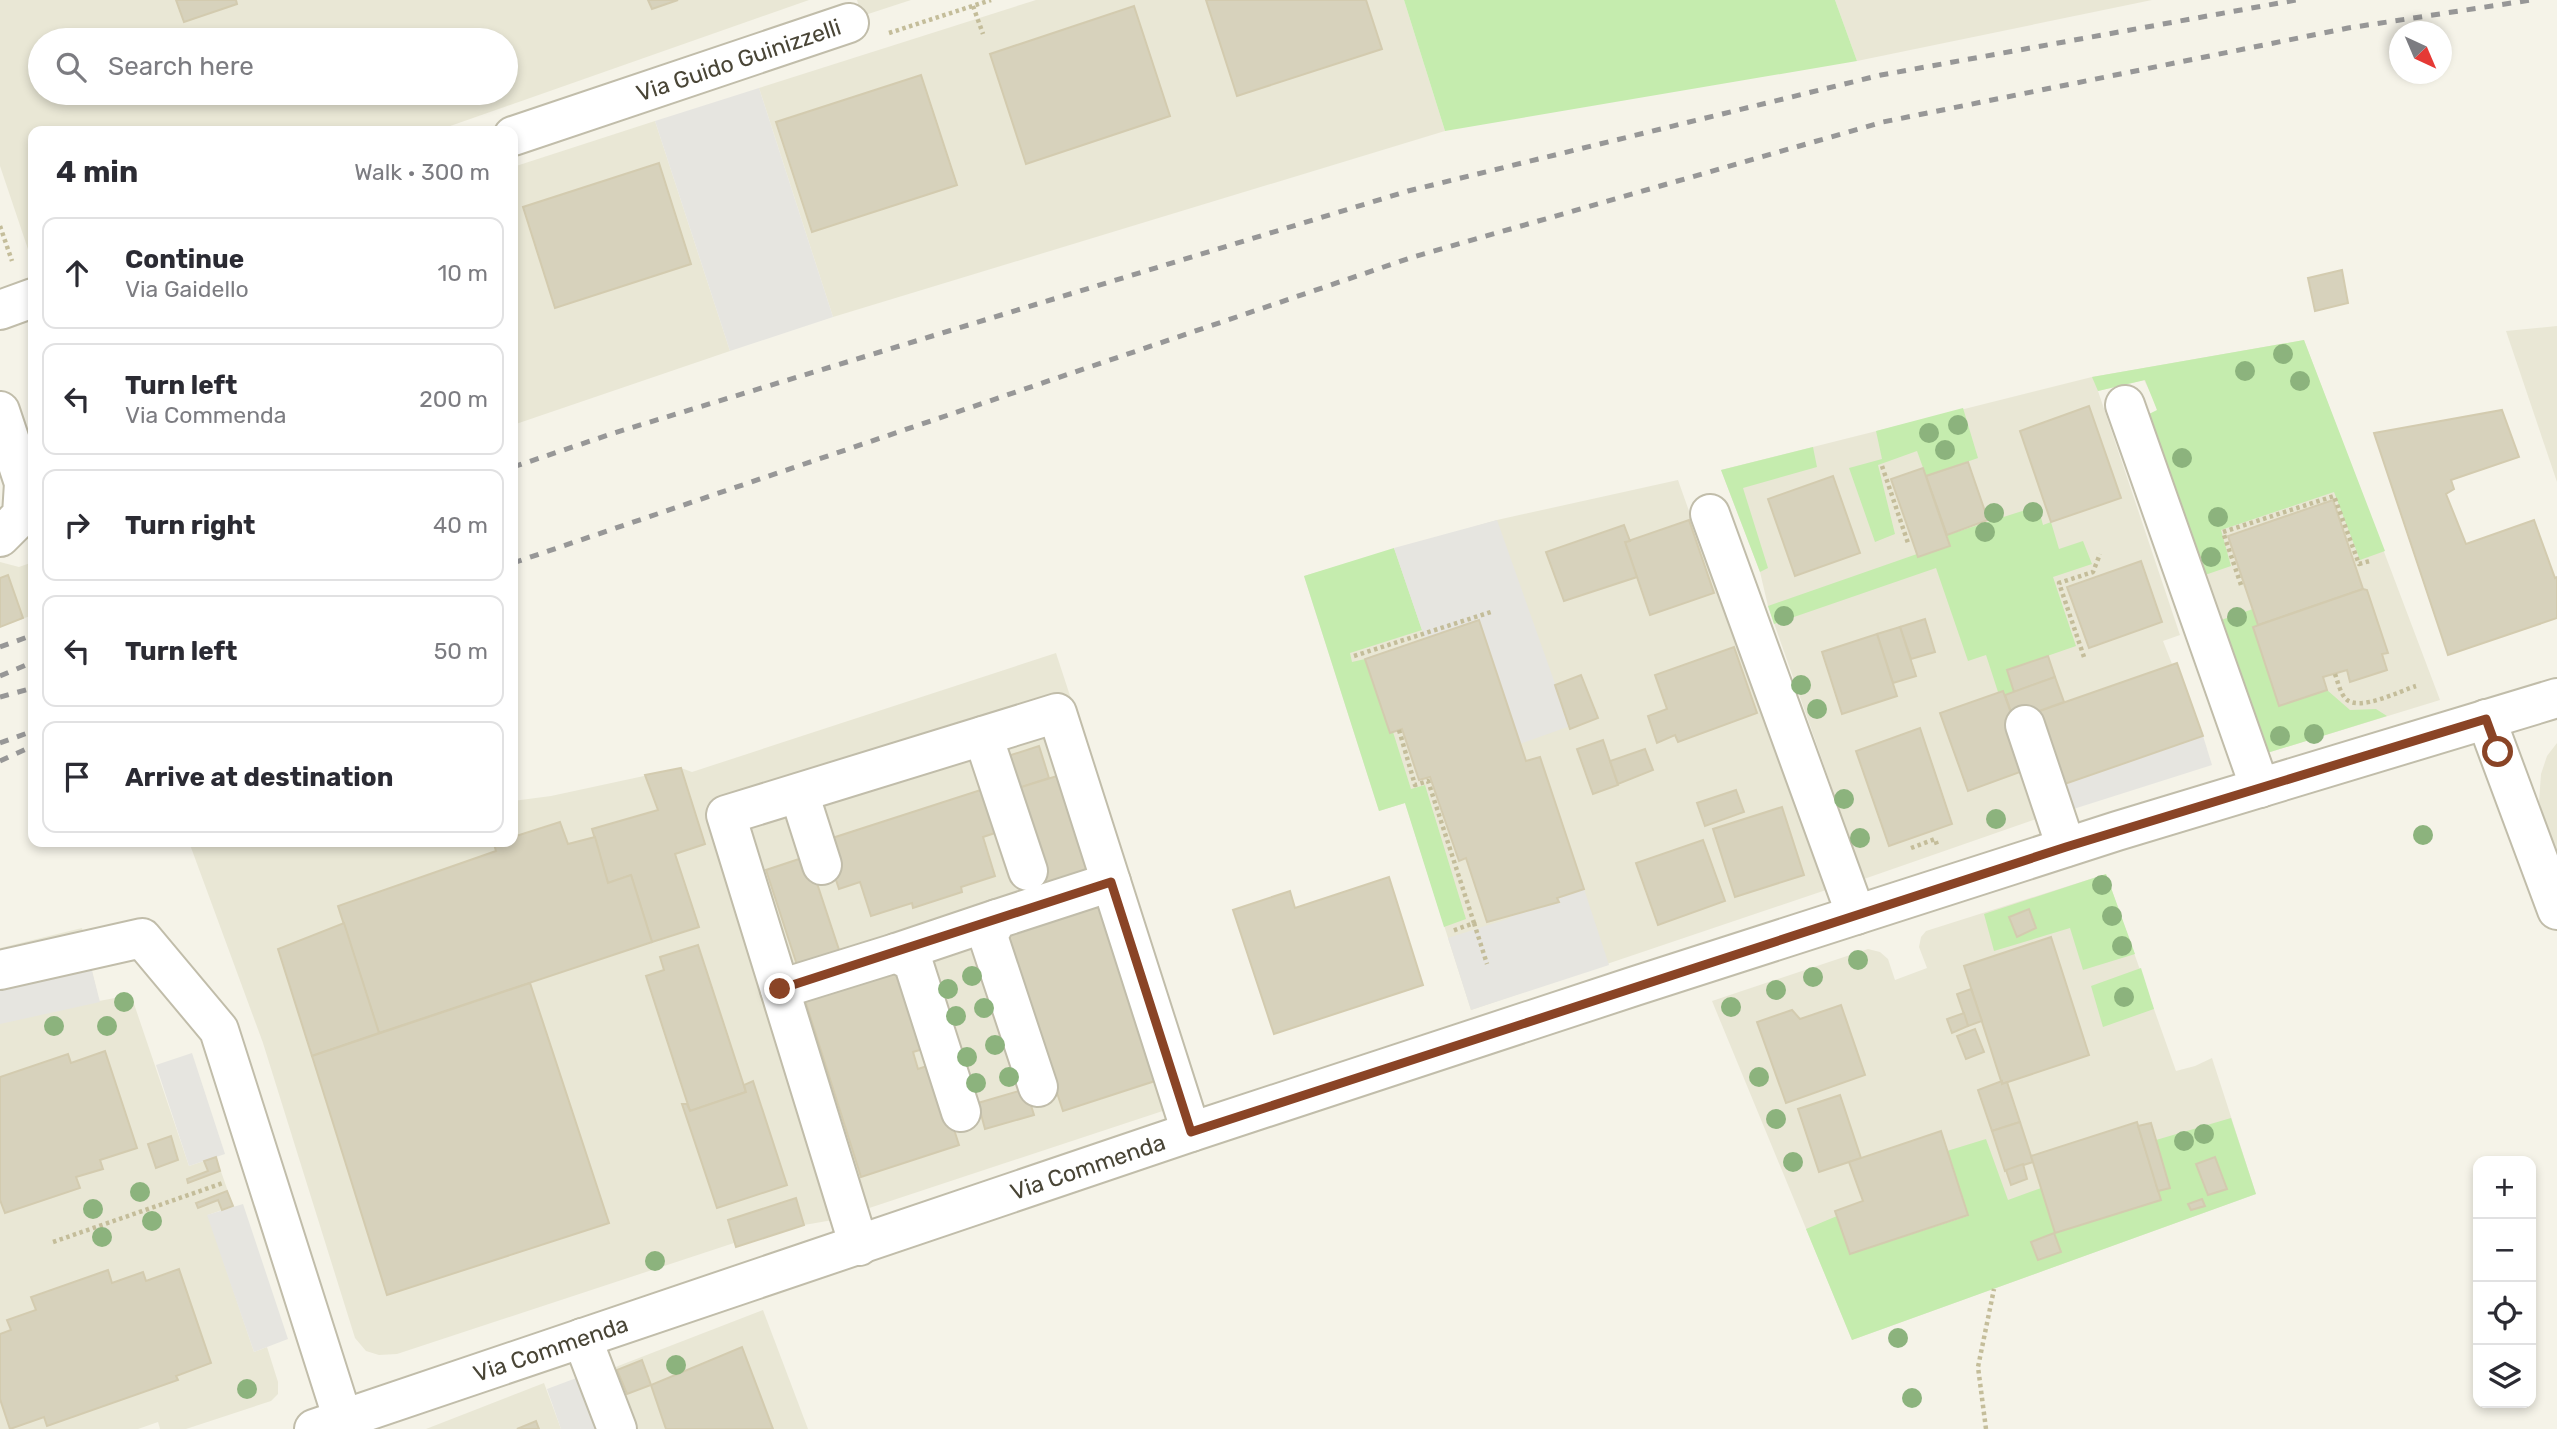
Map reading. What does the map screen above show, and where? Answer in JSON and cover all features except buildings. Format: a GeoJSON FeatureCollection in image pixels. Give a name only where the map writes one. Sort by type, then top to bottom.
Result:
{"type":"FeatureCollection","features":[{"type":"Feature","properties":{"kind":"street","name":"Via Guido Guinizzelli"},"geometry":{"type":"LineString","coordinates":[[518,134],[849,23]]}},
{"type":"Feature","properties":{"kind":"street"},"geometry":{"type":"LineString","coordinates":[[0,310],[28,300]]}},
{"type":"Feature","properties":{"kind":"street"},"geometry":{"type":"LineString","coordinates":[[2124,405],[2260,788]]}},
{"type":"Feature","properties":{"kind":"street"},"geometry":{"type":"LineString","coordinates":[[0,411],[24,483],[22,515],[0,537]]}},
{"type":"Feature","properties":{"kind":"street"},"geometry":{"type":"LineString","coordinates":[[1710,514],[1856,915]]}},
{"type":"Feature","properties":{"kind":"street","name":"Via Commenda"},"geometry":{"type":"LineString","coordinates":[[0,970],[142,938],[219,1030],[263,1169],[334,1426],[582,1338],[859,1247],[1191,1132],[2066,847],[2557,698]]}},
{"type":"Feature","properties":{"kind":"street"},"geometry":{"type":"LineString","coordinates":[[859,1247],[726,815],[1057,713],[1191,1132]]}},
{"type":"Feature","properties":{"kind":"street"},"geometry":{"type":"LineString","coordinates":[[2486,719],[2557,909]]}},
{"type":"Feature","properties":{"kind":"street"},"geometry":{"type":"LineString","coordinates":[[2025,725],[2066,847]]}},
{"type":"Feature","properties":{"kind":"street"},"geometry":{"type":"LineString","coordinates":[[983,736],[1028,871]]}},
{"type":"Feature","properties":{"kind":"street"},"geometry":{"type":"LineString","coordinates":[[799,793],[822,865]]}},
{"type":"Feature","properties":{"kind":"street"},"geometry":{"type":"LineString","coordinates":[[780,989],[1111,882]]}},
{"type":"Feature","properties":{"kind":"street"},"geometry":{"type":"LineString","coordinates":[[997,919],[988,936],[1038,1087]]}},
{"type":"Feature","properties":{"kind":"street"},"geometry":{"type":"LineString","coordinates":[[896,953],[913,962],[961,1112]]}},
{"type":"Feature","properties":{"kind":"street"},"geometry":{"type":"LineString","coordinates":[[582,1338],[617,1429]]}},
{"type":"Feature","properties":{"kind":"path","name":"Via Guido Guinizzelli"},"geometry":{"type":"LineString","coordinates":[[849,23],[856,44],[991,0]]}},
{"type":"Feature","properties":{"kind":"path"},"geometry":{"type":"LineString","coordinates":[[973,6],[983,34]]}},
{"type":"Feature","properties":{"kind":"path"},"geometry":{"type":"LineString","coordinates":[[1882,466],[1908,543]]}},
{"type":"Feature","properties":{"kind":"path"},"geometry":{"type":"LineString","coordinates":[[2241,585],[2223,532],[2334,496],[2359,564],[2370,561]]}},
{"type":"Feature","properties":{"kind":"path"},"geometry":{"type":"LineString","coordinates":[[2084,657],[2059,583],[2093,572],[2100,554]]}},
{"type":"Feature","properties":{"kind":"path"},"geometry":{"type":"LineString","coordinates":[[1354,656],[1491,612]]}},
{"type":"Feature","properties":{"kind":"path"},"geometry":{"type":"LineString","coordinates":[[2334,674],[2343,697],[2352,703],[2363,705],[2416,686]]}},
{"type":"Feature","properties":{"kind":"path"},"geometry":{"type":"LineString","coordinates":[[1399,730],[1415,785],[1428,782],[1487,964]]}},
{"type":"Feature","properties":{"kind":"path"},"geometry":{"type":"LineString","coordinates":[[1900,852],[1935,839],[1940,853]]}},
{"type":"Feature","properties":{"kind":"path"},"geometry":{"type":"LineString","coordinates":[[1452,931],[1474,923]]}},
{"type":"Feature","properties":{"kind":"path"},"geometry":{"type":"LineString","coordinates":[[53,1242],[263,1169]]}},
{"type":"Feature","properties":{"kind":"path"},"geometry":{"type":"LineString","coordinates":[[1986,1429],[1978,1367],[1993,1289]]}},
{"type":"Feature","properties":{"kind":"shaded area"},"geometry":{"type":"Polygon","coordinates":[[[0,0],[809,0],[518,102],[518,28],[28,28],[28,105],[510,105],[450,126],[28,126],[28,249],[0,166],[0,0]]]}},
{"type":"Feature","properties":{"kind":"shaded area"},"geometry":{"type":"Polygon","coordinates":[[[857,0],[911,0],[862,16],[857,0]]]}},
{"type":"Feature","properties":{"kind":"shaded area"},"geometry":{"type":"Polygon","coordinates":[[[1036,0],[1404,0],[1445,131],[833,317],[759,88],[1036,0]]]}},
{"type":"Feature","properties":{"kind":"shaded area"},"geometry":{"type":"Polygon","coordinates":[[[1835,0],[2152,0],[1857,61],[1835,0]]]}},
{"type":"Feature","properties":{"kind":"shaded area"},"geometry":{"type":"Polygon","coordinates":[[[759,88],[833,317],[730,351],[655,121],[759,88]]]}},
{"type":"Feature","properties":{"kind":"shaded area"},"geometry":{"type":"Polygon","coordinates":[[[655,121],[730,351],[518,423],[518,165],[655,121]]]}},
{"type":"Feature","properties":{"kind":"shaded area"},"geometry":{"type":"Polygon","coordinates":[[[2557,326],[2557,482],[2506,331],[2557,326]]]}},
{"type":"Feature","properties":{"kind":"shaded area"},"geometry":{"type":"Polygon","coordinates":[[[2304,340],[2440,700],[2267,753],[2149,414],[2157,411],[2156,404],[2144,380],[2098,391],[2180,635],[2163,641],[2172,664],[2177,663],[2203,736],[2045,816],[1864,879],[1768,606],[1760,572],[1721,470],[2092,377],[2304,340]]]}},
{"type":"Feature","properties":{"kind":"shaded area"},"geometry":{"type":"Polygon","coordinates":[[[1678,480],[1826,890],[1471,1010],[1405,803],[1379,811],[1304,576],[1497,520],[1678,480]]]}},
{"type":"Feature","properties":{"kind":"shaded area"},"geometry":{"type":"Polygon","coordinates":[[[1497,520],[1570,726],[1520,744],[1479,620],[1425,639],[1394,548],[1497,520]]]}},
{"type":"Feature","properties":{"kind":"shaded area"},"geometry":{"type":"Polygon","coordinates":[[[0,562],[19,567],[28,564],[28,617],[0,627],[0,562]]]}},
{"type":"Feature","properties":{"kind":"shaded area"},"geometry":{"type":"Polygon","coordinates":[[[1056,653],[1202,1098],[833,1220],[804,1225],[736,1247],[734,1243],[397,1354],[379,1355],[366,1351],[355,1338],[263,1043],[191,847],[518,847],[518,800],[551,796],[681,768],[692,772],[1056,653]]]}},
{"type":"Feature","properties":{"kind":"shaded area"},"geometry":{"type":"Polygon","coordinates":[[[2203,736],[2212,765],[2064,812],[2056,787],[2203,736]]]}},
{"type":"Feature","properties":{"kind":"shaded area"},"geometry":{"type":"Polygon","coordinates":[[[2557,743],[2557,859],[2539,802],[2541,774],[2547,756],[2557,743]]]}},
{"type":"Feature","properties":{"kind":"shaded area"},"geometry":{"type":"Polygon","coordinates":[[[2106,874],[2176,1071],[2212,1058],[2256,1194],[1852,1340],[1712,1001],[1868,949],[1880,952],[1888,959],[1895,980],[1927,968],[1919,947],[1921,937],[1926,931],[2106,874]]]}},
{"type":"Feature","properties":{"kind":"shaded area"},"geometry":{"type":"Polygon","coordinates":[[[1584,889],[1609,965],[1471,1010],[1448,938],[1510,918],[1509,915],[1530,908],[1531,911],[1558,902],[1557,898],[1584,889]]]}},
{"type":"Feature","properties":{"kind":"shaded area"},"geometry":{"type":"Polygon","coordinates":[[[82,928],[99,1001],[131,995],[189,1166],[216,1157],[233,1206],[208,1215],[254,1352],[267,1347],[278,1382],[278,1394],[271,1401],[186,1429],[160,1429],[158,1422],[138,1429],[0,1429],[0,948],[82,928]]]}},
{"type":"Feature","properties":{"kind":"shaded area"},"geometry":{"type":"Polygon","coordinates":[[[91,967],[100,1002],[0,1024],[0,988],[91,967]]]}},
{"type":"Feature","properties":{"kind":"shaded area"},"geometry":{"type":"Polygon","coordinates":[[[192,1053],[225,1154],[189,1166],[156,1065],[192,1053]]]}},
{"type":"Feature","properties":{"kind":"shaded area"},"geometry":{"type":"Polygon","coordinates":[[[243,1204],[288,1339],[254,1352],[207,1215],[243,1204]]]}},
{"type":"Feature","properties":{"kind":"shaded area"},"geometry":{"type":"Polygon","coordinates":[[[763,1310],[808,1429],[637,1429],[613,1368],[763,1310]]]}},
{"type":"Feature","properties":{"kind":"shaded area"},"geometry":{"type":"Polygon","coordinates":[[[579,1377],[598,1429],[561,1429],[547,1389],[579,1377]]]}},
{"type":"Feature","properties":{"kind":"shaded area"},"geometry":{"type":"Polygon","coordinates":[[[544,1383],[561,1429],[426,1429],[544,1383]]]}},
{"type":"Feature","properties":{"kind":"green space"},"geometry":{"type":"Polygon","coordinates":[[[1404,0],[1835,0],[1857,61],[1445,131],[1404,0]]]}},
{"type":"Feature","properties":{"kind":"green space"},"geometry":{"type":"Polygon","coordinates":[[[2304,340],[2385,551],[2360,560],[2334,492],[2221,530],[2231,566],[2205,575],[2149,414],[2157,410],[2145,380],[2098,391],[2092,377],[2304,340]]]}},
{"type":"Feature","properties":{"kind":"green space"},"geometry":{"type":"Polygon","coordinates":[[[1963,408],[1978,458],[1926,476],[1917,451],[1878,465],[1895,534],[1875,542],[1849,468],[1882,459],[1876,431],[1963,408]]]}},
{"type":"Feature","properties":{"kind":"green space"},"geometry":{"type":"Polygon","coordinates":[[[1813,447],[1817,467],[1743,488],[1768,568],[1760,572],[1721,470],[1813,447]]]}},
{"type":"Feature","properties":{"kind":"green space"},"geometry":{"type":"Polygon","coordinates":[[[2038,506],[2043,525],[2051,522],[2059,549],[2083,541],[2092,564],[2053,577],[2076,646],[2007,670],[2014,692],[2005,695],[2003,691],[1998,692],[1986,655],[1968,661],[1936,568],[1774,624],[1768,606],[1917,554],[1918,557],[1950,546],[1947,535],[2038,506]]]}},
{"type":"Feature","properties":{"kind":"green space"},"geometry":{"type":"Polygon","coordinates":[[[1394,548],[1422,630],[1350,653],[1352,662],[1365,659],[1411,789],[1425,785],[1466,919],[1444,927],[1405,803],[1379,811],[1304,576],[1394,548]]]}},
{"type":"Feature","properties":{"kind":"green space"},"geometry":{"type":"Polygon","coordinates":[[[2253,609],[2258,625],[2253,628],[2279,706],[2327,690],[2350,710],[2376,709],[2387,716],[2267,753],[2221,620],[2253,609]]]}},
{"type":"Feature","properties":{"kind":"green space"},"geometry":{"type":"Polygon","coordinates":[[[2106,874],[2135,954],[2083,970],[2070,928],[1994,951],[1984,914],[2106,874]]]}},
{"type":"Feature","properties":{"kind":"green space"},"geometry":{"type":"Polygon","coordinates":[[[2141,968],[2154,1009],[2103,1027],[2091,986],[2141,968]]]}},
{"type":"Feature","properties":{"kind":"green space"},"geometry":{"type":"Polygon","coordinates":[[[2231,1118],[2256,1194],[1852,1340],[1806,1229],[1837,1216],[1850,1254],[1968,1216],[1947,1151],[1986,1139],[2008,1200],[2041,1188],[2055,1233],[2161,1200],[2158,1191],[2170,1187],[2156,1140],[2231,1118]]]}},
{"type":"Feature","properties":{"kind":"railway"},"geometry":{"type":"LineString","coordinates":[[518,465],[614,433],[1408,191],[1881,75],[2296,0]]}},
{"type":"Feature","properties":{"kind":"railway"},"geometry":{"type":"LineString","coordinates":[[518,561],[1413,257],[1883,122],[2348,28],[2531,0]]}},
{"type":"Feature","properties":{"kind":"railway"},"geometry":{"type":"LineString","coordinates":[[0,647],[28,637]]}},
{"type":"Feature","properties":{"kind":"railway"},"geometry":{"type":"LineString","coordinates":[[0,676],[28,664]]}},
{"type":"Feature","properties":{"kind":"railway"},"geometry":{"type":"LineString","coordinates":[[0,697],[28,689]]}},
{"type":"Feature","properties":{"kind":"railway"},"geometry":{"type":"LineString","coordinates":[[0,743],[28,733]]}},
{"type":"Feature","properties":{"kind":"railway"},"geometry":{"type":"LineString","coordinates":[[0,761],[28,748]]}},
{"type":"Feature","properties":{"kind":"route"},"geometry":{"type":"LineString","coordinates":[[780,989],[1111,882],[1191,1132],[2066,847],[2486,719],[2498,752]]}}]}
